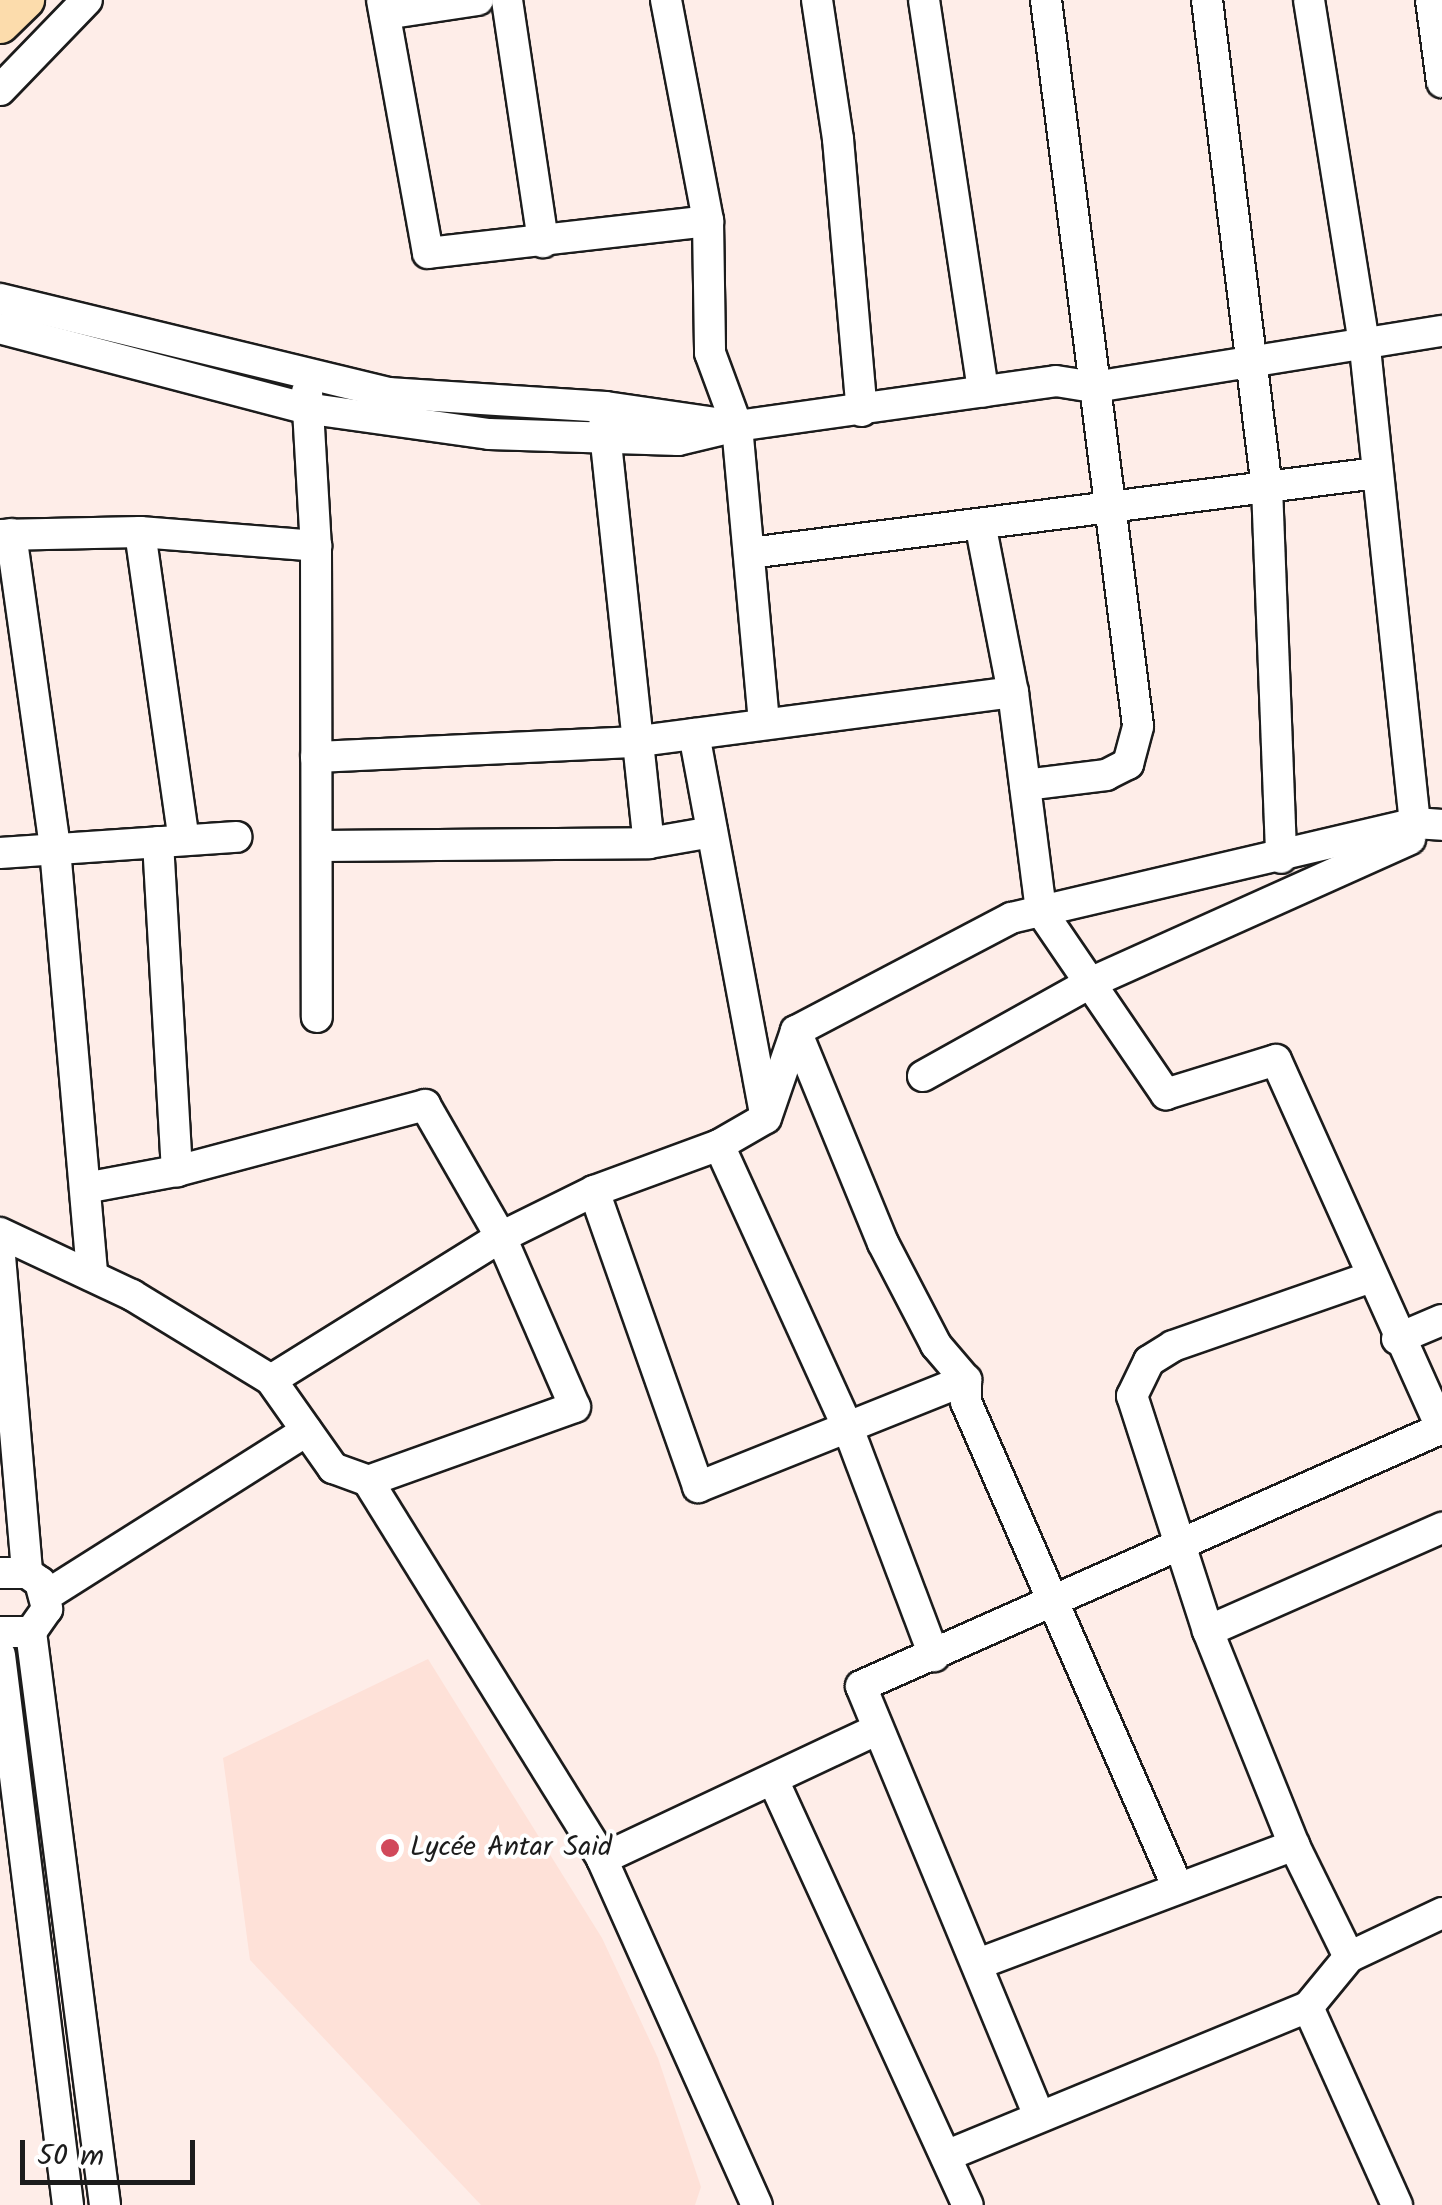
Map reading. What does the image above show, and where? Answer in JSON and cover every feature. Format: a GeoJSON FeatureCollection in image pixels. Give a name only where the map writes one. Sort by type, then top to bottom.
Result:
{"type":"FeatureCollection","features":[{"type":"Feature","properties":{"kind":"main road"},"geometry":{"type":"LineString","coordinates":[[0,24],[24,0]]}},
{"type":"Feature","properties":{"kind":"street"},"geometry":{"type":"LineString","coordinates":[[0,90],[87,0]]}},
{"type":"Feature","properties":{"kind":"street"},"geometry":{"type":"LineString","coordinates":[[478,0],[384,7],[428,253],[708,221]]}},
{"type":"Feature","properties":{"kind":"street"},"geometry":{"type":"LineString","coordinates":[[506,0],[543,242]]}},
{"type":"Feature","properties":{"kind":"street"},"geometry":{"type":"LineString","coordinates":[[666,0],[708,221],[710,353],[738,426],[764,721]]}},
{"type":"Feature","properties":{"kind":"street"},"geometry":{"type":"LineString","coordinates":[[817,0],[838,139],[862,411]]}},
{"type":"Feature","properties":{"kind":"street"},"geometry":{"type":"LineString","coordinates":[[924,0],[982,392]]}},
{"type":"Feature","properties":{"kind":"street"},"geometry":{"type":"LineString","coordinates":[[1025,785],[1106,775],[1128,764],[1136,749],[1138,726],[1046,0]]}},
{"type":"Feature","properties":{"kind":"street"},"geometry":{"type":"LineString","coordinates":[[1207,0],[1268,487],[1281,858]]}},
{"type":"Feature","properties":{"kind":"street"},"geometry":{"type":"LineString","coordinates":[[1309,0],[1365,348],[1376,473],[1432,824]]}},
{"type":"Feature","properties":{"kind":"street"},"geometry":{"type":"LineString","coordinates":[[1431,0],[1442,82]]}},
{"type":"Feature","properties":{"kind":"street"},"geometry":{"type":"LineString","coordinates":[[0,299],[388,393],[606,408],[738,426]]}},
{"type":"Feature","properties":{"kind":"street"},"geometry":{"type":"LineString","coordinates":[[0,328],[304,408],[489,434],[602,440],[678,440],[738,426],[1056,381],[1095,387],[1365,348],[1442,332]]}},
{"type":"Feature","properties":{"kind":"street"},"geometry":{"type":"LineString","coordinates":[[310,374],[304,408],[316,546],[316,757],[321,846],[317,1017]]}},
{"type":"Feature","properties":{"kind":"street"},"geometry":{"type":"LineString","coordinates":[[606,408],[602,440],[633,742],[649,843]]}},
{"type":"Feature","properties":{"kind":"street"},"geometry":{"type":"LineString","coordinates":[[750,553],[1108,512],[1376,473]]}},
{"type":"Feature","properties":{"kind":"street"},"geometry":{"type":"LineString","coordinates":[[981,528],[1013,692],[1041,911],[1166,1094],[1276,1060],[1398,1338],[1442,1428],[861,1686],[1039,2116]]}},
{"type":"Feature","properties":{"kind":"street"},"geometry":{"type":"LineString","coordinates":[[92,1275],[55,849],[6,535],[140,532],[316,546]]}},
{"type":"Feature","properties":{"kind":"street"},"geometry":{"type":"LineString","coordinates":[[140,532],[171,841],[177,1171]]}},
{"type":"Feature","properties":{"kind":"street"},"geometry":{"type":"LineString","coordinates":[[316,757],[633,742],[764,721],[1013,692]]}},
{"type":"Feature","properties":{"kind":"street"},"geometry":{"type":"LineString","coordinates":[[694,734],[766,1118]]}},
{"type":"Feature","properties":{"kind":"street"},"geometry":{"type":"LineString","coordinates":[[271,1380],[501,1236],[594,1191],[719,1145],[766,1118],[796,1031],[1011,918],[1432,824]]}},
{"type":"Feature","properties":{"kind":"street"},"geometry":{"type":"LineString","coordinates":[[923,1076],[1090,984],[1432,824]]}},
{"type":"Feature","properties":{"kind":"street"},"geometry":{"type":"LineString","coordinates":[[321,846],[649,843],[712,832]]}},
{"type":"Feature","properties":{"kind":"street"},"geometry":{"type":"LineString","coordinates":[[0,853],[236,837]]}},
{"type":"Feature","properties":{"kind":"street"},"geometry":{"type":"LineString","coordinates":[[796,1031],[883,1243],[936,1345],[966,1380],[966,1402],[1055,1598],[1178,1888]]}},
{"type":"Feature","properties":{"kind":"street"},"geometry":{"type":"LineString","coordinates":[[85,1188],[177,1171],[425,1105],[501,1236],[574,1407],[368,1481]]}},
{"type":"Feature","properties":{"kind":"street"},"geometry":{"type":"LineString","coordinates":[[719,1145],[848,1428],[934,1656]]}},
{"type":"Feature","properties":{"kind":"street"},"geometry":{"type":"LineString","coordinates":[[594,1191],[698,1487],[966,1380]]}},
{"type":"Feature","properties":{"kind":"street"},"geometry":{"type":"LineString","coordinates":[[0,1233],[92,1275],[271,1380],[333,1468],[368,1481],[602,1859],[758,2205]]}},
{"type":"Feature","properties":{"kind":"street"},"geometry":{"type":"LineString","coordinates":[[0,1256],[25,1580],[41,1623],[15,1632],[105,2205]]}},
{"type":"Feature","properties":{"kind":"street"},"geometry":{"type":"LineString","coordinates":[[1349,1957],[1294,1845],[1208,1630],[1183,1542],[1136,1422],[1132,1396],[1149,1361],[1173,1346],[1371,1277]]}},
{"type":"Feature","properties":{"kind":"street"},"geometry":{"type":"LineString","coordinates":[[1398,1338],[1442,1320]]}},
{"type":"Feature","properties":{"kind":"street"},"geometry":{"type":"LineString","coordinates":[[25,1580],[306,1431]]}},
{"type":"Feature","properties":{"kind":"street"},"geometry":{"type":"LineString","coordinates":[[1208,1630],[1442,1528]]}},
{"type":"Feature","properties":{"kind":"street"},"geometry":{"type":"LineString","coordinates":[[0,1655],[68,2205]]}},
{"type":"Feature","properties":{"kind":"street"},"geometry":{"type":"LineString","coordinates":[[602,1859],[774,1782],[876,1730]]}},
{"type":"Feature","properties":{"kind":"street"},"geometry":{"type":"LineString","coordinates":[[774,1782],[968,2205]]}},
{"type":"Feature","properties":{"kind":"street"},"geometry":{"type":"LineString","coordinates":[[978,1964],[1294,1845]]}},
{"type":"Feature","properties":{"kind":"street"},"geometry":{"type":"LineString","coordinates":[[0,1879],[30,1892]]}},
{"type":"Feature","properties":{"kind":"street"},"geometry":{"type":"LineString","coordinates":[[946,2156],[1308,2007],[1349,1957],[1442,1913]]}},
{"type":"Feature","properties":{"kind":"street"},"geometry":{"type":"LineString","coordinates":[[1308,2007],[1396,2205]]}},
{"type":"Feature","properties":{"kind":"shaded area","name":"Lycée Antar Said"},"geometry":{"type":"Polygon","coordinates":[[[428,1659],[602,1938],[658,2058],[701,2187],[695,2205],[481,2205],[250,1960],[223,1758],[428,1659]]]}},
{"type":"Feature","properties":{"kind":"place","name":"Lycée Antar Said"},"geometry":{"type":"Point","coordinates":[390,1848]}}]}
